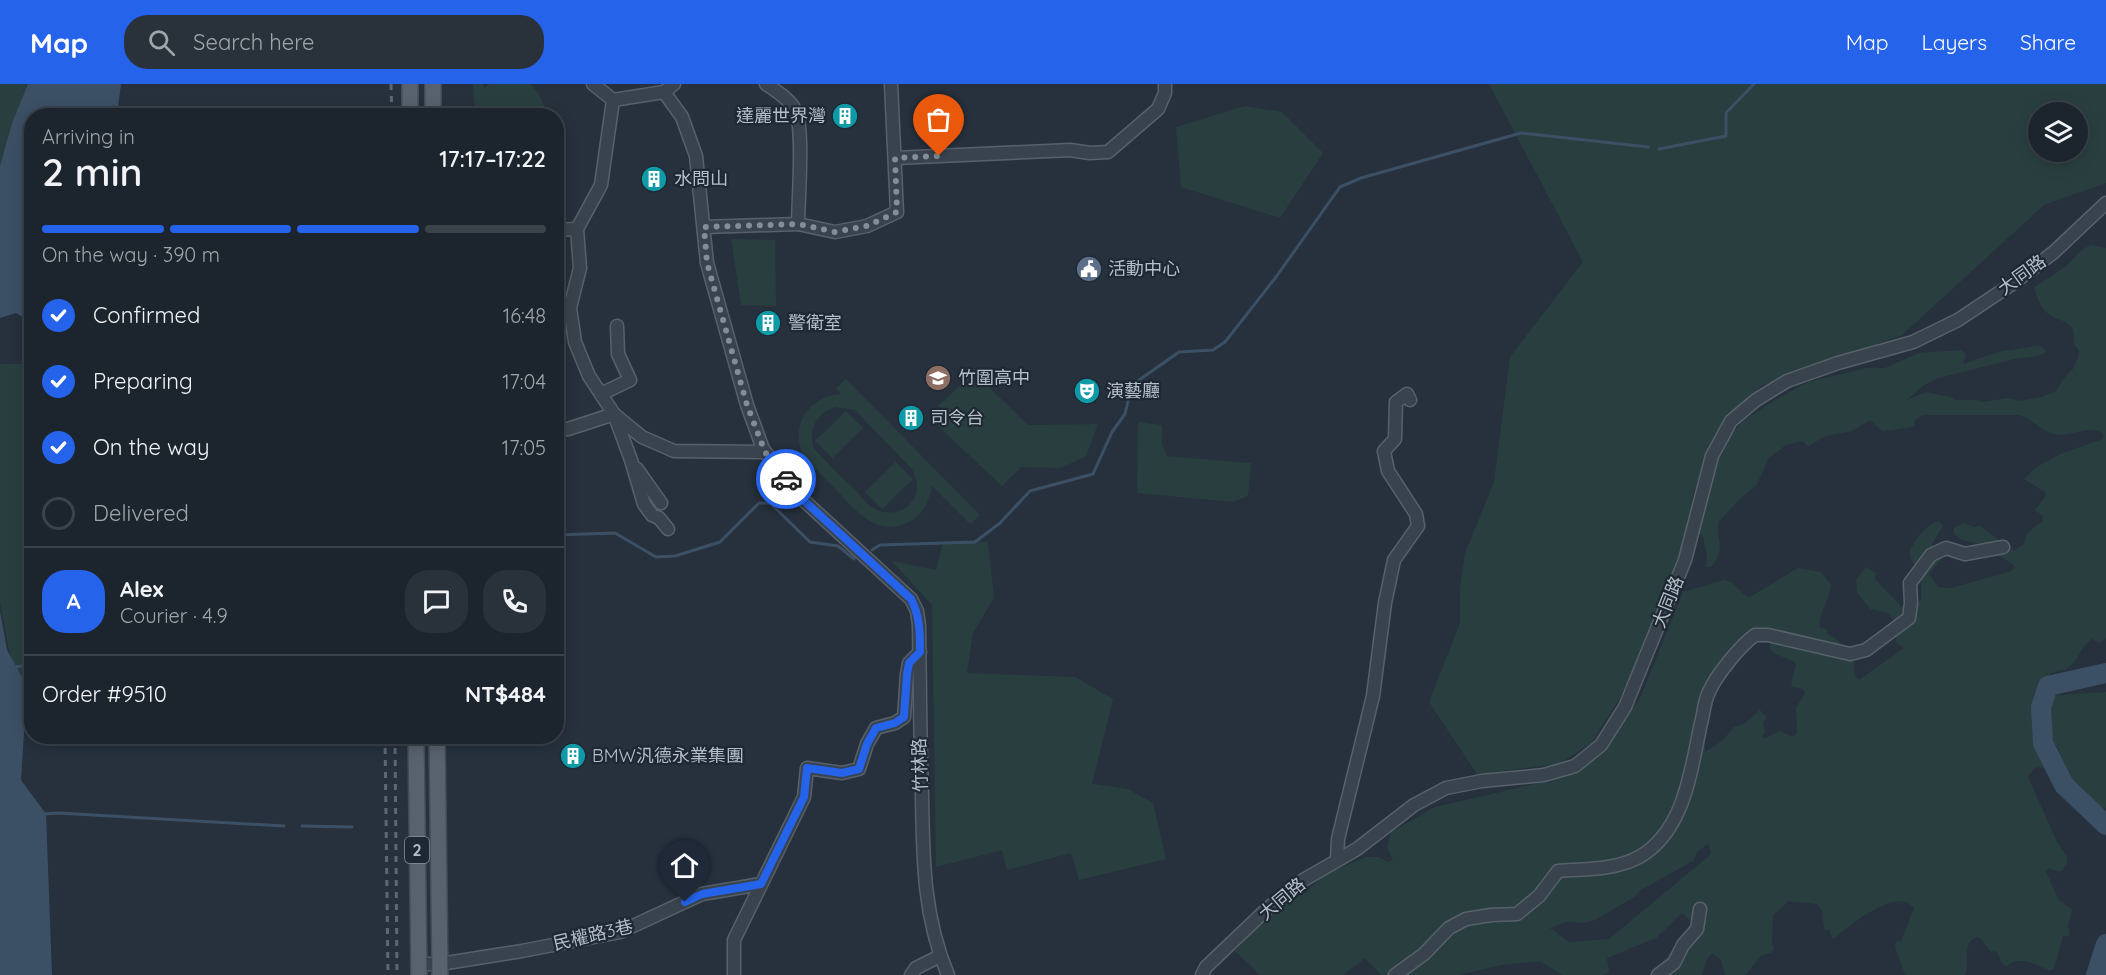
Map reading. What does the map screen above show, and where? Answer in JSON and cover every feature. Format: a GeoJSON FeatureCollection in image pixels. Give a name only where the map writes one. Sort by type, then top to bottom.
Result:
{"type":"FeatureCollection","features":[{"type":"Feature","properties":{"kind":"main road"},"geometry":{"type":"LineString","coordinates":[[410,84],[410,108]]}},
{"type":"Feature","properties":{"kind":"main road"},"geometry":{"type":"LineString","coordinates":[[433,84],[433,108]]}},
{"type":"Feature","properties":{"kind":"main road","name":"2"},"geometry":{"type":"LineString","coordinates":[[416,744],[419,969]]}},
{"type":"Feature","properties":{"kind":"main road","name":"2"},"geometry":{"type":"LineString","coordinates":[[438,744],[440,969]]}},
{"type":"Feature","properties":{"kind":"street"},"geometry":{"type":"LineString","coordinates":[[593,84],[613,100]]}},
{"type":"Feature","properties":{"kind":"street"},"geometry":{"type":"LineString","coordinates":[[766,84],[784,97],[795,109],[799,125],[798,224]]}},
{"type":"Feature","properties":{"kind":"street"},"geometry":{"type":"LineString","coordinates":[[704,227],[798,224],[835,232],[867,226],[897,212],[891,84]]}},
{"type":"Feature","properties":{"kind":"street"},"geometry":{"type":"LineString","coordinates":[[895,158],[1070,150],[1090,153],[1108,152],[1158,109],[1165,93],[1165,84]]}},
{"type":"Feature","properties":{"kind":"street"},"geometry":{"type":"LineString","coordinates":[[613,100],[669,88]]}},
{"type":"Feature","properties":{"kind":"street","name":"竹林路"},"geometry":{"type":"LineString","coordinates":[[669,88],[696,156],[707,263],[747,405],[765,452],[799,496],[911,599],[917,611],[920,652],[919,738],[923,865],[929,914],[940,956],[948,975]]}},
{"type":"Feature","properties":{"kind":"street"},"geometry":{"type":"LineString","coordinates":[[613,100],[601,184],[577,229],[580,268],[570,308],[575,342],[589,376],[614,414],[644,504],[652,515],[659,518],[668,529]]}},
{"type":"Feature","properties":{"kind":"street","name":"大同路"},"geometry":{"type":"LineString","coordinates":[[1202,975],[1206,967],[1267,909],[1300,882],[1336,859],[1357,849],[1414,805],[1446,788],[1482,781],[1544,775],[1575,766],[1601,745],[1624,707],[1685,560],[1712,456],[1731,421],[1756,399],[1787,381],[1838,363],[1913,342],[1958,320],[2015,282],[2054,252],[2106,203]]}},
{"type":"Feature","properties":{"kind":"street"},"geometry":{"type":"LineString","coordinates":[[564,230],[577,229]]}},
{"type":"Feature","properties":{"kind":"street"},"geometry":{"type":"LineString","coordinates":[[601,394],[630,380],[618,354],[617,326]]}},
{"type":"Feature","properties":{"kind":"street"},"geometry":{"type":"LineString","coordinates":[[1336,859],[1338,839],[1374,696],[1385,603],[1394,560],[1418,526],[1416,514],[1388,471],[1384,451],[1395,439],[1396,402],[1407,394],[1410,400]]}},
{"type":"Feature","properties":{"kind":"street"},"geometry":{"type":"LineString","coordinates":[[614,414],[642,437],[674,451],[765,452]]}},
{"type":"Feature","properties":{"kind":"street"},"geometry":{"type":"LineString","coordinates":[[564,429],[614,414]]}},
{"type":"Feature","properties":{"kind":"street"},"geometry":{"type":"LineString","coordinates":[[631,460],[661,503]]}},
{"type":"Feature","properties":{"kind":"street"},"geometry":{"type":"LineString","coordinates":[[1395,975],[1424,954],[1449,928],[1466,920],[1491,915],[1517,914],[1539,896],[1558,871],[1610,866],[1639,857],[1664,836],[1678,815],[1694,758],[1708,692],[1740,646],[1755,634],[1850,654],[1866,650],[1909,618],[1910,582],[1931,555],[1946,548],[1965,554],[2003,547]]}},
{"type":"Feature","properties":{"kind":"street"},"geometry":{"type":"LineString","coordinates":[[734,975],[734,940],[804,797],[807,768],[842,773],[859,769],[867,744],[876,728],[895,723],[904,717],[909,663],[920,652]]}},
{"type":"Feature","properties":{"kind":"street","name":"民權路3巷"},"geometry":{"type":"LineString","coordinates":[[419,969],[440,969],[620,932],[702,894],[761,884]]}},
{"type":"Feature","properties":{"kind":"street"},"geometry":{"type":"LineString","coordinates":[[1658,975],[1674,963],[1683,945],[1697,929],[1700,909]]}},
{"type":"Feature","properties":{"kind":"street"},"geometry":{"type":"LineString","coordinates":[[911,975],[916,968],[940,956]]}},
{"type":"Feature","properties":{"kind":"green space"},"geometry":{"type":"Polygon","coordinates":[[[0,84],[28,84],[12,123],[0,166],[0,84]]]}},
{"type":"Feature","properties":{"kind":"green space"},"geometry":{"type":"Polygon","coordinates":[[[473,84],[483,84],[484,89],[489,84],[530,84],[541,98],[544,108],[475,108],[473,84]]]}},
{"type":"Feature","properties":{"kind":"green space"},"geometry":{"type":"Polygon","coordinates":[[[1489,84],[2106,84],[2106,183],[2044,205],[1902,335],[1761,386],[1720,429],[1693,494],[1684,568],[1619,699],[1591,743],[1559,764],[1477,774],[1429,702],[1460,623],[1460,587],[1465,553],[1494,482],[1510,357],[1583,262],[1489,84]]]}},
{"type":"Feature","properties":{"kind":"green space"},"geometry":{"type":"Polygon","coordinates":[[[1245,106],[1282,112],[1323,153],[1280,218],[1181,187],[1176,127],[1245,106]]]}},
{"type":"Feature","properties":{"kind":"green space"},"geometry":{"type":"Polygon","coordinates":[[[731,239],[775,240],[776,306],[741,305],[731,239]]]}},
{"type":"Feature","properties":{"kind":"green space"},"geometry":{"type":"Polygon","coordinates":[[[2092,245],[2106,248],[2106,638],[2100,643],[2092,639],[2087,643],[2070,666],[2054,672],[2045,679],[2033,697],[2106,692],[2106,808],[2088,803],[2076,794],[2067,781],[2056,745],[2042,742],[2053,768],[2037,767],[2028,777],[2057,842],[2067,857],[2067,863],[2062,871],[2049,868],[2046,872],[2059,900],[2072,910],[2068,926],[2069,936],[2063,936],[2054,969],[2049,971],[2033,963],[2022,961],[2007,966],[2002,964],[1997,953],[1990,951],[1981,939],[1976,937],[1971,940],[1967,949],[1965,975],[1905,975],[1895,947],[1896,942],[1901,941],[1914,908],[1906,902],[1896,902],[1873,910],[1833,939],[1829,930],[1824,929],[1822,912],[1817,904],[1789,901],[1773,915],[1772,943],[1774,949],[1771,953],[1761,956],[1745,975],[1725,975],[1721,960],[1712,953],[1706,961],[1702,975],[1652,975],[1694,924],[1682,913],[1656,938],[1607,958],[1609,972],[1602,975],[1563,975],[1541,962],[1532,962],[1502,965],[1458,975],[1381,975],[1365,958],[1343,975],[1260,975],[1235,951],[1288,897],[1306,892],[1326,874],[1366,857],[1378,857],[1388,862],[1393,860],[1387,848],[1391,832],[1435,807],[1539,783],[1549,783],[1591,760],[1610,741],[1641,696],[1683,592],[1724,580],[1732,583],[1750,597],[1798,568],[1821,572],[1831,585],[1820,628],[1826,629],[1828,634],[1837,640],[1854,659],[1854,673],[1859,680],[1904,648],[1896,642],[1897,626],[1888,613],[1870,609],[1857,592],[1856,580],[1866,567],[1876,573],[1875,579],[1902,607],[1914,606],[1921,600],[1923,571],[1912,562],[1909,552],[1925,529],[1939,521],[1943,526],[1932,544],[1933,549],[1940,556],[1939,562],[1929,574],[1938,587],[1952,588],[2011,571],[2015,567],[2012,564],[1980,544],[1962,540],[1954,534],[1954,528],[1963,523],[1974,527],[1980,526],[2014,551],[2024,544],[2028,533],[2043,521],[2043,516],[2035,510],[2045,497],[2045,492],[2024,479],[2035,468],[2060,454],[2103,439],[2103,434],[2099,431],[2089,430],[2067,435],[2055,434],[2043,430],[2019,415],[1923,415],[1915,420],[1914,427],[1882,431],[1870,420],[1852,431],[1826,436],[1808,446],[1802,441],[1786,445],[1769,458],[1756,486],[1719,521],[1720,548],[1711,567],[1706,567],[1707,557],[1703,537],[1696,529],[1714,467],[1723,453],[1725,442],[1743,421],[1808,382],[1867,368],[1885,368],[1919,353],[1962,350],[1966,354],[1963,364],[1998,352],[2037,346],[2042,347],[2046,352],[1938,378],[1924,385],[1907,400],[1926,392],[1955,400],[1983,402],[2008,398],[2019,401],[2041,397],[2056,391],[2073,369],[2079,350],[2075,346],[2072,327],[2065,321],[2051,316],[2045,310],[2034,288],[2066,266],[2092,245]],[[1764,629],[1715,693],[1705,724],[1705,752],[1722,741],[1734,727],[1744,724],[1760,710],[1767,718],[1763,722],[1765,732],[1762,737],[1766,738],[1780,731],[1793,737],[1797,733],[1796,708],[1805,693],[1802,689],[1791,686],[1796,664],[1772,650],[1770,646],[1775,633],[1764,629]],[[1708,844],[1698,851],[1693,861],[1639,891],[1636,896],[1595,920],[1584,923],[1566,922],[1550,928],[1569,942],[1609,939],[1709,856],[1711,851],[1708,844]]]}},
{"type":"Feature","properties":{"kind":"green space"},"geometry":{"type":"Polygon","coordinates":[[[0,364],[24,364],[24,678],[11,660],[0,603],[0,364]]]}},
{"type":"Feature","properties":{"kind":"green space"},"geometry":{"type":"Polygon","coordinates":[[[974,373],[1028,425],[1098,424],[1086,456],[1061,468],[1021,467],[1002,486],[938,426],[939,405],[974,373]]]}},
{"type":"Feature","properties":{"kind":"green space"},"geometry":{"type":"Polygon","coordinates":[[[846,379],[980,515],[970,524],[932,486],[924,508],[907,523],[886,527],[877,525],[861,515],[807,460],[801,449],[799,438],[803,417],[818,401],[841,394],[836,388],[846,379]],[[836,407],[823,413],[813,429],[814,449],[871,507],[888,513],[903,509],[911,503],[917,491],[917,482],[912,469],[855,410],[836,407]]]}},
{"type":"Feature","properties":{"kind":"green space"},"geometry":{"type":"Polygon","coordinates":[[[846,411],[863,428],[832,458],[815,441],[846,411]]]}},
{"type":"Feature","properties":{"kind":"green space"},"geometry":{"type":"Polygon","coordinates":[[[1138,422],[1162,425],[1162,444],[1167,456],[1251,463],[1248,496],[1233,502],[1137,493],[1138,422]]]}},
{"type":"Feature","properties":{"kind":"green space"},"geometry":{"type":"Polygon","coordinates":[[[896,462],[913,479],[882,509],[865,492],[896,462]]]}},
{"type":"Feature","properties":{"kind":"green space"},"geometry":{"type":"Polygon","coordinates":[[[988,542],[994,598],[973,633],[967,673],[1075,677],[1113,699],[1092,784],[1128,789],[1153,803],[1166,859],[1079,880],[1071,853],[1007,870],[1002,850],[936,867],[932,605],[892,561],[936,570],[943,543],[988,542]]]}},
{"type":"Feature","properties":{"kind":"water"},"geometry":{"type":"Polygon","coordinates":[[[28,84],[121,84],[118,108],[24,108],[24,318],[16,313],[0,318],[0,166],[12,123],[28,84]]]}},
{"type":"Feature","properties":{"kind":"water"},"geometry":{"type":"Polygon","coordinates":[[[0,611],[7,650],[24,681],[21,780],[46,814],[52,975],[0,975],[0,611]]]}},
{"type":"Feature","properties":{"kind":"waterway"},"geometry":{"type":"LineString","coordinates":[[1659,149],[1726,136],[1726,113],[1754,84]]}},
{"type":"Feature","properties":{"kind":"waterway"},"geometry":{"type":"LineString","coordinates":[[872,550],[880,545],[975,542],[1000,523],[1030,491],[1093,474],[1112,432],[1125,414],[1132,385],[1179,352],[1213,350],[1225,342],[1276,277],[1340,187],[1361,178],[1521,133],[1648,147]]}},
{"type":"Feature","properties":{"kind":"waterway"},"geometry":{"type":"LineString","coordinates":[[564,535],[615,533],[656,557],[675,556],[720,542],[759,503],[770,503],[810,542],[838,546],[854,559]]}},
{"type":"Feature","properties":{"kind":"waterway"},"geometry":{"type":"LineString","coordinates":[[12,667],[24,666]]}},
{"type":"Feature","properties":{"kind":"waterway"},"geometry":{"type":"LineString","coordinates":[[2106,673],[2048,686],[2041,707],[2043,743],[2064,785],[2106,825]]}},
{"type":"Feature","properties":{"kind":"waterway"},"geometry":{"type":"LineString","coordinates":[[43,814],[284,826]]}},
{"type":"Feature","properties":{"kind":"waterway"},"geometry":{"type":"LineString","coordinates":[[302,826],[352,827]]}},
{"type":"Feature","properties":{"kind":"waterway"},"geometry":{"type":"LineString","coordinates":[[2096,975],[2106,944]]}},
{"type":"Feature","properties":{"kind":"railway"},"geometry":{"type":"LineString","coordinates":[[391,84],[392,108]]}},
{"type":"Feature","properties":{"kind":"railway"},"geometry":{"type":"LineString","coordinates":[[385,744],[388,975]]}},
{"type":"Feature","properties":{"kind":"railway"},"geometry":{"type":"LineString","coordinates":[[395,744],[397,975]]}},
{"type":"Feature","properties":{"kind":"way so far"},"geometry":{"type":"LineString","coordinates":[[786,479],[763,449],[747,405],[707,263],[704,227],[798,224],[835,232],[867,226],[897,212],[895,158],[939,156]]}},
{"type":"Feature","properties":{"kind":"place","name":"達麗世界灣"},"geometry":{"type":"Point","coordinates":[845,116]}},
{"type":"Feature","properties":{"kind":"place","name":"水問山"},"geometry":{"type":"Point","coordinates":[654,179]}},
{"type":"Feature","properties":{"kind":"place","name":"活動中心"},"geometry":{"type":"Point","coordinates":[1089,269]}},
{"type":"Feature","properties":{"kind":"place","name":"警衛室"},"geometry":{"type":"Point","coordinates":[768,323]}},
{"type":"Feature","properties":{"kind":"place","name":"竹圍高中"},"geometry":{"type":"Point","coordinates":[938,378]}},
{"type":"Feature","properties":{"kind":"place","name":"演藝廳"},"geometry":{"type":"Point","coordinates":[1087,391]}},
{"type":"Feature","properties":{"kind":"place","name":"司令台"},"geometry":{"type":"Point","coordinates":[911,418]}},
{"type":"Feature","properties":{"kind":"place","name":"BMW汎德永業集團"},"geometry":{"type":"Point","coordinates":[573,756]}},
{"type":"Feature","properties":{"kind":"route"},"geometry":{"type":"LineString","coordinates":[[685,902],[702,894],[761,884],[804,797],[807,768],[842,773],[859,769],[867,744],[876,728],[895,723],[904,717],[909,663],[920,652],[917,611],[911,599],[799,496],[786,479]]}}]}
